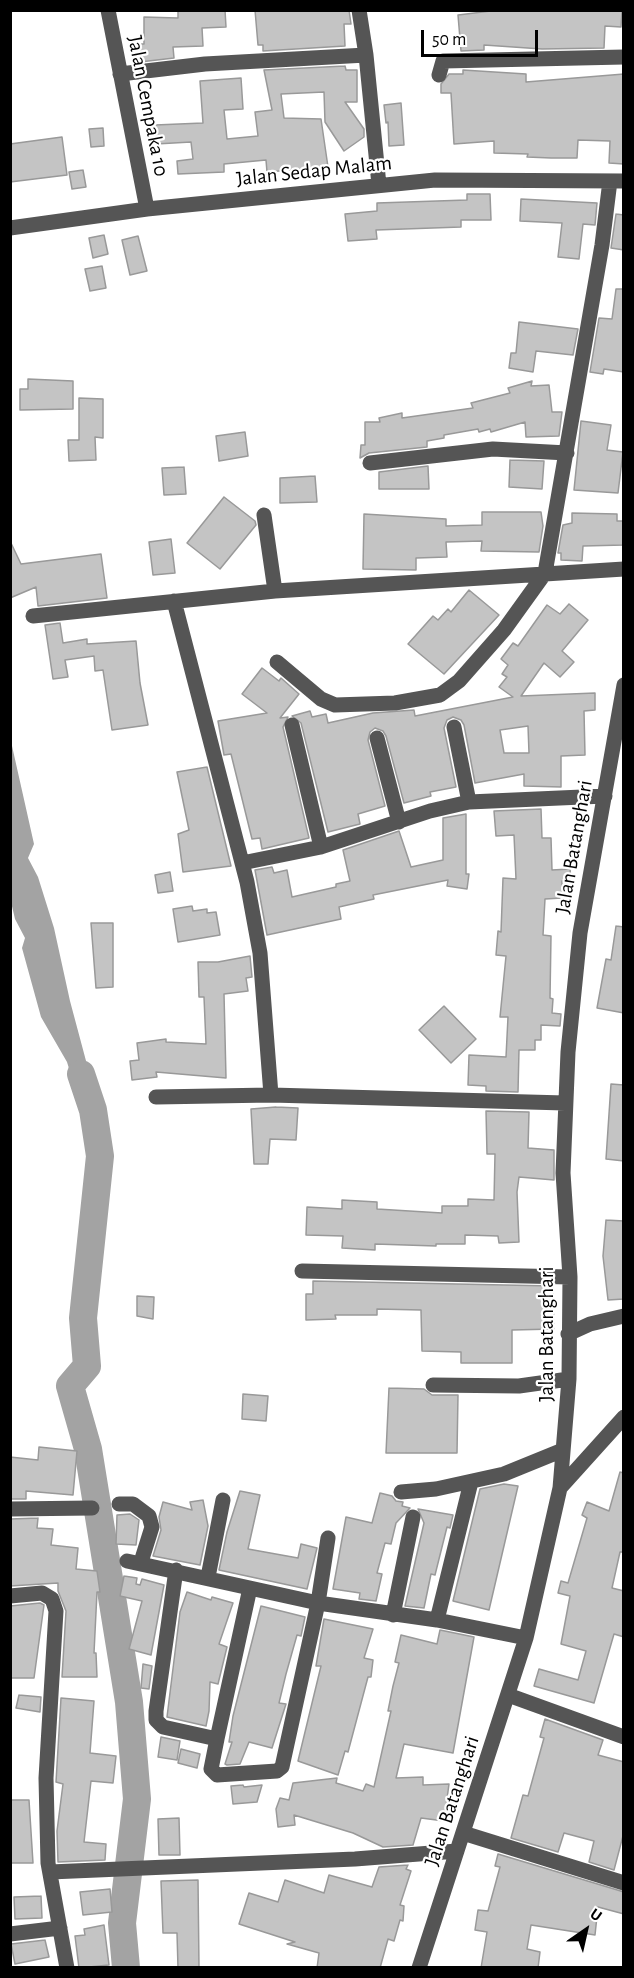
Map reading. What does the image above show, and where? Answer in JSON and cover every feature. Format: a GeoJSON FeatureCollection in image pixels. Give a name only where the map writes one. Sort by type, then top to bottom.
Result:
{"type":"FeatureCollection","features":[{"type":"Feature","properties":{"kind":"street","name":"Jalan Cempaka 10"},"geometry":{"type":"LineString","coordinates":[[108,10],[147,209]]}},
{"type":"Feature","properties":{"kind":"street"},"geometry":{"type":"LineString","coordinates":[[358,10],[366,55],[379,185]]}},
{"type":"Feature","properties":{"kind":"street"},"geometry":{"type":"LineString","coordinates":[[120,74],[205,64],[366,55]]}},
{"type":"Feature","properties":{"kind":"street"},"geometry":{"type":"LineString","coordinates":[[439,75],[443,61],[624,57]]}},
{"type":"Feature","properties":{"kind":"street","name":"Jalan Sedap Malam"},"geometry":{"type":"LineString","coordinates":[[10,228],[147,209],[435,180],[617,181]]}},
{"type":"Feature","properties":{"kind":"street"},"geometry":{"type":"LineString","coordinates":[[277,662],[321,699],[335,705],[395,703],[440,695],[459,681],[504,630],[545,573],[602,244],[617,181]]}},
{"type":"Feature","properties":{"kind":"street"},"geometry":{"type":"LineString","coordinates":[[370,464],[467,451],[567,453]]}},
{"type":"Feature","properties":{"kind":"street"},"geometry":{"type":"LineString","coordinates":[[264,515],[275,591]]}},
{"type":"Feature","properties":{"kind":"street"},"geometry":{"type":"LineString","coordinates":[[33,616],[275,591],[624,569]]}},
{"type":"Feature","properties":{"kind":"street"},"geometry":{"type":"LineString","coordinates":[[174,601],[242,863],[260,953],[271,1095]]}},
{"type":"Feature","properties":{"kind":"street","name":"Jalan Batanghari"},"geometry":{"type":"LineString","coordinates":[[419,1968],[526,1638],[560,1488],[569,1379],[570,1277],[563,1185],[565,1103],[580,933],[624,685]]}},
{"type":"Feature","properties":{"kind":"street"},"geometry":{"type":"LineString","coordinates":[[292,725],[321,847]]}},
{"type":"Feature","properties":{"kind":"street"},"geometry":{"type":"LineString","coordinates":[[454,727],[469,802]]}},
{"type":"Feature","properties":{"kind":"street"},"geometry":{"type":"LineString","coordinates":[[377,738],[399,822]]}},
{"type":"Feature","properties":{"kind":"street"},"geometry":{"type":"LineString","coordinates":[[242,863],[321,847],[469,802],[605,796]]}},
{"type":"Feature","properties":{"kind":"street"},"geometry":{"type":"LineString","coordinates":[[156,1097],[271,1095],[565,1103]]}},
{"type":"Feature","properties":{"kind":"street"},"geometry":{"type":"LineString","coordinates":[[302,1271],[570,1277]]}},
{"type":"Feature","properties":{"kind":"street"},"geometry":{"type":"LineString","coordinates":[[568,1334],[590,1324],[624,1316]]}},
{"type":"Feature","properties":{"kind":"street"},"geometry":{"type":"LineString","coordinates":[[433,1384],[519,1386],[569,1379]]}},
{"type":"Feature","properties":{"kind":"street"},"geometry":{"type":"LineString","coordinates":[[560,1488],[620,1427]]}},
{"type":"Feature","properties":{"kind":"street"},"geometry":{"type":"LineString","coordinates":[[401,1492],[471,1482],[504,1474],[563,1450]]}},
{"type":"Feature","properties":{"kind":"street"},"geometry":{"type":"LineString","coordinates":[[437,1620],[471,1482]]}},
{"type":"Feature","properties":{"kind":"street"},"geometry":{"type":"LineString","coordinates":[[208,1577],[223,1500]]}},
{"type":"Feature","properties":{"kind":"street"},"geometry":{"type":"LineString","coordinates":[[119,1503],[133,1504],[149,1516],[152,1527],[134,1561],[318,1603],[437,1620],[526,1638]]}},
{"type":"Feature","properties":{"kind":"street"},"geometry":{"type":"LineString","coordinates":[[10,1509],[92,1509]]}},
{"type":"Feature","properties":{"kind":"street"},"geometry":{"type":"LineString","coordinates":[[393,1615],[413,1517]]}},
{"type":"Feature","properties":{"kind":"street"},"geometry":{"type":"LineString","coordinates":[[250,1588],[211,1769],[217,1775],[278,1771],[282,1767],[318,1603],[328,1538]]}},
{"type":"Feature","properties":{"kind":"street"},"geometry":{"type":"LineString","coordinates":[[176,1570],[156,1720],[163,1727],[218,1739]]}},
{"type":"Feature","properties":{"kind":"street"},"geometry":{"type":"LineString","coordinates":[[10,1596],[42,1593],[52,1599],[56,1611],[46,1778],[50,1872],[67,1968]]}},
{"type":"Feature","properties":{"kind":"street"},"geometry":{"type":"LineString","coordinates":[[508,1695],[624,1737]]}},
{"type":"Feature","properties":{"kind":"street"},"geometry":{"type":"LineString","coordinates":[[463,1833],[624,1883]]}},
{"type":"Feature","properties":{"kind":"street"},"geometry":{"type":"LineString","coordinates":[[50,1872],[355,1859],[457,1851]]}},
{"type":"Feature","properties":{"kind":"street"},"geometry":{"type":"LineString","coordinates":[[10,1934],[60,1928]]}},
{"type":"Feature","properties":{"kind":"shaded area"},"geometry":{"type":"Polygon","coordinates":[[[10,737],[34,844],[28,858],[38,877],[54,928],[70,1001],[97,1102],[93,1110],[80,1104],[67,1062],[41,1017],[22,948],[25,938],[15,919],[11,902],[10,737]]]}},
{"type":"Feature","properties":{"kind":"building"},"geometry":{"type":"Polygon","coordinates":[[[178,10],[225,10],[226,27],[202,28],[203,46],[173,47],[174,58],[140,62],[138,44],[144,44],[144,17],[178,18],[178,10]]]}},
{"type":"Feature","properties":{"kind":"building"},"geometry":{"type":"Polygon","coordinates":[[[255,10],[349,10],[351,24],[344,24],[345,46],[263,51],[263,45],[258,45],[255,10]]]}},
{"type":"Feature","properties":{"kind":"building"},"geometry":{"type":"Polygon","coordinates":[[[499,10],[622,10],[621,27],[605,26],[604,48],[542,49],[484,45],[484,50],[461,51],[458,15],[499,10]]]}},
{"type":"Feature","properties":{"kind":"building"},"geometry":{"type":"Polygon","coordinates":[[[345,66],[346,70],[357,70],[357,102],[345,102],[364,129],[364,137],[344,151],[325,122],[324,92],[281,94],[284,118],[321,119],[328,167],[267,172],[266,160],[224,164],[224,172],[178,174],[177,161],[193,159],[191,142],[156,144],[155,125],[203,123],[200,81],[241,78],[243,109],[224,110],[227,139],[258,136],[255,112],[272,110],[264,70],[345,66]]]}},
{"type":"Feature","properties":{"kind":"building"},"geometry":{"type":"Polygon","coordinates":[[[463,70],[526,74],[526,82],[624,74],[624,164],[609,163],[610,141],[578,140],[577,158],[527,157],[528,154],[494,153],[494,141],[454,144],[451,93],[441,93],[441,84],[449,74],[463,74],[463,70]]]}},
{"type":"Feature","properties":{"kind":"building"},"geometry":{"type":"Polygon","coordinates":[[[401,103],[404,145],[389,146],[388,122],[386,123],[384,105],[401,103]]]}},
{"type":"Feature","properties":{"kind":"building"},"geometry":{"type":"Polygon","coordinates":[[[103,128],[104,146],[91,147],[89,129],[103,128]]]}},
{"type":"Feature","properties":{"kind":"building"},"geometry":{"type":"Polygon","coordinates":[[[62,137],[67,175],[10,182],[10,144],[62,137]]]}},
{"type":"Feature","properties":{"kind":"building"},"geometry":{"type":"Polygon","coordinates":[[[83,170],[86,187],[72,189],[69,172],[83,170]]]}},
{"type":"Feature","properties":{"kind":"building"},"geometry":{"type":"Polygon","coordinates":[[[467,194],[490,194],[491,220],[461,220],[461,227],[376,230],[377,239],[348,241],[345,214],[377,211],[377,203],[467,200],[467,194]]]}},
{"type":"Feature","properties":{"kind":"building"},"geometry":{"type":"Polygon","coordinates":[[[521,199],[597,203],[595,225],[583,224],[579,259],[558,257],[562,223],[520,221],[521,199]]]}},
{"type":"Feature","properties":{"kind":"building"},"geometry":{"type":"Polygon","coordinates":[[[616,214],[624,215],[624,250],[611,248],[616,214]]]}},
{"type":"Feature","properties":{"kind":"building"},"geometry":{"type":"Polygon","coordinates":[[[104,235],[108,254],[93,258],[89,238],[104,235]]]}},
{"type":"Feature","properties":{"kind":"building"},"geometry":{"type":"Polygon","coordinates":[[[138,236],[147,271],[130,275],[122,240],[138,236]]]}},
{"type":"Feature","properties":{"kind":"building"},"geometry":{"type":"Polygon","coordinates":[[[102,266],[106,288],[90,291],[85,269],[102,266]]]}},
{"type":"Feature","properties":{"kind":"building"},"geometry":{"type":"Polygon","coordinates":[[[616,289],[624,289],[624,372],[604,369],[603,374],[590,372],[599,318],[612,319],[616,289]]]}},
{"type":"Feature","properties":{"kind":"building"},"geometry":{"type":"Polygon","coordinates":[[[519,322],[578,329],[573,355],[536,351],[533,372],[509,368],[511,353],[516,353],[519,322]]]}},
{"type":"Feature","properties":{"kind":"building"},"geometry":{"type":"Polygon","coordinates":[[[28,379],[73,381],[73,409],[20,410],[20,389],[28,389],[28,379]]]}},
{"type":"Feature","properties":{"kind":"building"},"geometry":{"type":"Polygon","coordinates":[[[532,381],[531,386],[549,385],[552,412],[562,412],[559,436],[526,437],[525,422],[491,432],[490,429],[479,432],[478,429],[444,435],[444,438],[427,441],[427,447],[369,453],[360,458],[361,445],[365,445],[365,422],[380,422],[379,418],[402,413],[402,418],[473,408],[471,403],[510,393],[508,388],[532,381]]]}},
{"type":"Feature","properties":{"kind":"building"},"geometry":{"type":"Polygon","coordinates":[[[79,398],[103,399],[103,438],[95,437],[96,460],[69,461],[68,440],[79,440],[79,398]]]}},
{"type":"Feature","properties":{"kind":"building"},"geometry":{"type":"Polygon","coordinates":[[[581,421],[611,425],[607,450],[623,452],[618,493],[574,490],[581,421]]]}},
{"type":"Feature","properties":{"kind":"building"},"geometry":{"type":"Polygon","coordinates":[[[245,432],[248,456],[219,461],[216,436],[245,432]]]}},
{"type":"Feature","properties":{"kind":"building"},"geometry":{"type":"Polygon","coordinates":[[[510,460],[544,461],[542,489],[509,487],[510,460]]]}},
{"type":"Feature","properties":{"kind":"building"},"geometry":{"type":"Polygon","coordinates":[[[428,466],[429,489],[379,489],[379,472],[428,466]]]}},
{"type":"Feature","properties":{"kind":"building"},"geometry":{"type":"Polygon","coordinates":[[[184,467],[186,494],[164,495],[162,468],[184,467]]]}},
{"type":"Feature","properties":{"kind":"building"},"geometry":{"type":"Polygon","coordinates":[[[315,476],[317,502],[280,503],[280,478],[315,476]]]}},
{"type":"Feature","properties":{"kind":"building"},"geometry":{"type":"Polygon","coordinates":[[[224,497],[255,521],[256,525],[220,569],[187,543],[224,497]]]}},
{"type":"Feature","properties":{"kind":"building"},"geometry":{"type":"Polygon","coordinates":[[[482,512],[541,512],[543,526],[539,552],[481,551],[482,541],[446,542],[447,557],[416,558],[416,570],[363,569],[364,514],[446,519],[446,526],[482,525],[482,512]]]}},
{"type":"Feature","properties":{"kind":"building"},"geometry":{"type":"Polygon","coordinates":[[[572,513],[617,514],[617,521],[624,521],[624,545],[583,546],[582,561],[561,560],[561,553],[558,553],[563,525],[572,523],[572,513]]]}},
{"type":"Feature","properties":{"kind":"building"},"geometry":{"type":"Polygon","coordinates":[[[171,539],[175,573],[153,575],[149,542],[171,539]]]}},
{"type":"Feature","properties":{"kind":"building"},"geometry":{"type":"Polygon","coordinates":[[[10,541],[21,564],[101,554],[107,598],[38,606],[36,587],[10,598],[10,541]]]}},
{"type":"Feature","properties":{"kind":"building"},"geometry":{"type":"Polygon","coordinates":[[[469,590],[499,615],[444,674],[408,644],[433,616],[438,620],[448,609],[451,612],[469,590]]]}},
{"type":"Feature","properties":{"kind":"building"},"geometry":{"type":"Polygon","coordinates":[[[569,604],[588,620],[562,651],[574,662],[560,677],[544,663],[521,696],[595,693],[595,710],[584,711],[585,755],[561,756],[561,787],[524,786],[524,774],[475,783],[464,725],[461,720],[453,717],[447,720],[444,728],[456,787],[430,792],[431,796],[404,803],[386,736],[383,731],[375,728],[370,732],[368,740],[385,806],[358,814],[360,824],[328,832],[301,723],[292,716],[310,711],[312,717],[326,714],[328,723],[373,713],[414,710],[415,716],[513,697],[499,687],[507,677],[502,674],[508,665],[501,659],[513,643],[518,646],[547,605],[560,614],[569,604]],[[528,726],[500,730],[504,753],[529,753],[528,726]]]}},
{"type":"Feature","properties":{"kind":"building"},"geometry":{"type":"Polygon","coordinates":[[[60,623],[63,643],[87,639],[87,644],[136,641],[140,683],[148,725],[112,730],[103,670],[95,671],[94,656],[65,660],[68,677],[53,679],[45,625],[60,623]]]}},
{"type":"Feature","properties":{"kind":"building"},"geometry":{"type":"Polygon","coordinates":[[[262,668],[279,681],[281,678],[299,694],[280,718],[288,717],[283,727],[309,838],[262,849],[260,838],[252,839],[231,754],[224,755],[218,721],[267,713],[242,694],[262,668]]]}},
{"type":"Feature","properties":{"kind":"building"},"geometry":{"type":"Polygon","coordinates":[[[207,767],[231,866],[183,872],[178,834],[189,830],[177,772],[207,767]]]}},
{"type":"Feature","properties":{"kind":"building"},"geometry":{"type":"Polygon","coordinates":[[[541,809],[542,838],[551,838],[552,870],[570,869],[571,881],[562,881],[562,898],[545,899],[543,935],[551,936],[550,998],[553,999],[552,1013],[561,1014],[560,1026],[541,1025],[541,1040],[535,1040],[535,1050],[519,1050],[518,1092],[486,1091],[486,1086],[468,1085],[469,1055],[506,1057],[508,1017],[500,1017],[506,956],[496,955],[498,931],[501,932],[503,878],[516,879],[514,835],[496,836],[494,811],[541,809]]]}},
{"type":"Feature","properties":{"kind":"building"},"geometry":{"type":"Polygon","coordinates":[[[466,814],[466,874],[469,874],[467,889],[447,886],[448,880],[373,895],[374,899],[339,907],[341,919],[267,935],[255,870],[272,867],[274,873],[287,870],[292,897],[336,887],[336,884],[350,881],[343,850],[399,831],[411,867],[443,860],[443,818],[466,814]]]}},
{"type":"Feature","properties":{"kind":"building"},"geometry":{"type":"Polygon","coordinates":[[[170,872],[173,891],[158,893],[155,875],[170,872]]]}},
{"type":"Feature","properties":{"kind":"building"},"geometry":{"type":"Polygon","coordinates":[[[192,906],[193,911],[207,909],[207,913],[216,912],[220,935],[178,942],[173,909],[192,906]]]}},
{"type":"Feature","properties":{"kind":"building"},"geometry":{"type":"Polygon","coordinates":[[[91,923],[113,923],[113,987],[96,988],[91,923]]]}},
{"type":"Feature","properties":{"kind":"building"},"geometry":{"type":"Polygon","coordinates":[[[616,926],[624,927],[624,1013],[597,1008],[606,959],[611,960],[616,926]]]}},
{"type":"Feature","properties":{"kind":"building"},"geometry":{"type":"Polygon","coordinates":[[[250,956],[252,977],[246,978],[248,991],[224,994],[226,1078],[156,1072],[157,1077],[132,1080],[130,1061],[139,1060],[137,1043],[166,1039],[166,1042],[206,1044],[204,997],[199,997],[198,962],[218,962],[250,956]]]}},
{"type":"Feature","properties":{"kind":"building"},"geometry":{"type":"Polygon","coordinates":[[[444,1006],[476,1039],[451,1063],[419,1030],[444,1006]]]}},
{"type":"Feature","properties":{"kind":"building"},"geometry":{"type":"Polygon","coordinates":[[[611,1084],[624,1085],[624,1161],[606,1159],[611,1084]]]}},
{"type":"Feature","properties":{"kind":"building"},"geometry":{"type":"Polygon","coordinates":[[[298,1108],[296,1140],[270,1139],[268,1164],[254,1164],[251,1109],[298,1108]]]}},
{"type":"Feature","properties":{"kind":"building"},"geometry":{"type":"Polygon","coordinates":[[[486,1111],[529,1112],[528,1148],[554,1150],[554,1180],[519,1177],[517,1192],[519,1242],[499,1243],[498,1236],[465,1235],[465,1244],[436,1244],[436,1246],[375,1244],[375,1250],[342,1248],[343,1236],[306,1235],[307,1207],[342,1209],[342,1200],[377,1202],[377,1209],[442,1213],[442,1206],[468,1206],[468,1199],[494,1200],[495,1154],[487,1154],[486,1111]]]}},
{"type":"Feature","properties":{"kind":"building"},"geometry":{"type":"Polygon","coordinates":[[[606,1220],[624,1221],[624,1299],[608,1300],[603,1256],[606,1220]]]}},
{"type":"Feature","properties":{"kind":"building"},"geometry":{"type":"Polygon","coordinates":[[[313,1281],[553,1286],[554,1329],[512,1330],[512,1363],[461,1363],[461,1352],[422,1351],[421,1310],[377,1309],[377,1315],[335,1315],[336,1319],[306,1320],[306,1294],[313,1294],[313,1281]]]}},
{"type":"Feature","properties":{"kind":"building"},"geometry":{"type":"Polygon","coordinates":[[[137,1296],[154,1297],[153,1319],[137,1316],[137,1296]]]}},
{"type":"Feature","properties":{"kind":"building"},"geometry":{"type":"Polygon","coordinates":[[[389,1388],[424,1389],[432,1395],[458,1395],[457,1453],[386,1453],[389,1388]]]}},
{"type":"Feature","properties":{"kind":"building"},"geometry":{"type":"Polygon","coordinates":[[[243,1394],[268,1396],[266,1421],[242,1419],[243,1394]]]}},
{"type":"Feature","properties":{"kind":"building"},"geometry":{"type":"Polygon","coordinates":[[[39,1447],[77,1451],[73,1495],[26,1491],[26,1499],[10,1499],[10,1457],[38,1460],[39,1447]]]}},
{"type":"Feature","properties":{"kind":"building"},"geometry":{"type":"Polygon","coordinates":[[[620,1472],[624,1473],[624,1552],[620,1552],[612,1588],[624,1591],[624,1637],[614,1634],[594,1703],[534,1686],[539,1669],[578,1680],[586,1651],[561,1644],[570,1596],[558,1593],[561,1581],[568,1583],[587,1518],[582,1515],[587,1502],[609,1511],[620,1472]]]}},
{"type":"Feature","properties":{"kind":"building"},"geometry":{"type":"Polygon","coordinates":[[[504,1484],[518,1486],[489,1610],[453,1601],[480,1489],[504,1484]]]}},
{"type":"Feature","properties":{"kind":"building"},"geometry":{"type":"Polygon","coordinates":[[[240,1491],[260,1495],[248,1549],[298,1558],[301,1544],[317,1548],[307,1589],[219,1570],[227,1532],[240,1491]]]}},
{"type":"Feature","properties":{"kind":"building"},"geometry":{"type":"Polygon","coordinates":[[[380,1493],[392,1496],[396,1501],[403,1502],[402,1506],[410,1508],[396,1523],[391,1544],[385,1543],[377,1573],[382,1574],[376,1601],[359,1599],[360,1593],[333,1589],[346,1517],[372,1523],[380,1493]]]}},
{"type":"Feature","properties":{"kind":"building"},"geometry":{"type":"Polygon","coordinates":[[[203,1500],[208,1526],[200,1565],[153,1556],[161,1530],[159,1517],[163,1502],[192,1510],[190,1502],[203,1500]]]}},
{"type":"Feature","properties":{"kind":"building"},"geometry":{"type":"Polygon","coordinates":[[[418,1509],[453,1515],[450,1528],[447,1527],[435,1575],[431,1574],[424,1608],[405,1606],[424,1523],[418,1509]]]}},
{"type":"Feature","properties":{"kind":"building"},"geometry":{"type":"Polygon","coordinates":[[[130,1514],[139,1520],[136,1545],[116,1544],[117,1515],[130,1514]]]}},
{"type":"Feature","properties":{"kind":"building"},"geometry":{"type":"Polygon","coordinates":[[[38,1518],[37,1528],[53,1529],[51,1545],[78,1548],[76,1569],[97,1571],[100,1592],[97,1592],[94,1653],[96,1653],[97,1677],[62,1677],[66,1611],[58,1591],[58,1583],[10,1586],[10,1519],[38,1518]]]}},
{"type":"Feature","properties":{"kind":"building"},"geometry":{"type":"Polygon","coordinates":[[[124,1576],[137,1578],[136,1584],[140,1585],[142,1579],[164,1585],[151,1655],[129,1649],[142,1601],[120,1596],[124,1576]]]}},
{"type":"Feature","properties":{"kind":"building"},"geometry":{"type":"Polygon","coordinates":[[[187,1592],[211,1600],[212,1597],[233,1603],[219,1644],[227,1647],[218,1684],[210,1682],[206,1726],[167,1717],[180,1612],[187,1592]]]}},
{"type":"Feature","properties":{"kind":"building"},"geometry":{"type":"Polygon","coordinates":[[[40,1603],[44,1605],[34,1678],[10,1678],[10,1606],[40,1603]]]}},
{"type":"Feature","properties":{"kind":"building"},"geometry":{"type":"Polygon","coordinates":[[[261,1606],[305,1617],[301,1636],[297,1635],[286,1674],[279,1703],[286,1704],[272,1748],[249,1742],[240,1764],[227,1765],[225,1764],[232,1742],[229,1742],[233,1716],[261,1606]]]}},
{"type":"Feature","properties":{"kind":"building"},"geometry":{"type":"Polygon","coordinates":[[[324,1619],[373,1629],[364,1658],[373,1660],[371,1677],[368,1677],[348,1752],[345,1751],[338,1775],[298,1761],[321,1666],[316,1666],[324,1619]]]}},
{"type":"Feature","properties":{"kind":"building"},"geometry":{"type":"Polygon","coordinates":[[[440,1630],[474,1637],[453,1753],[404,1744],[396,1778],[423,1777],[423,1785],[449,1784],[444,1821],[421,1818],[413,1845],[383,1847],[353,1833],[294,1815],[295,1825],[278,1827],[276,1809],[280,1798],[289,1800],[293,1783],[337,1778],[336,1783],[363,1791],[366,1784],[374,1787],[391,1711],[388,1711],[399,1663],[395,1662],[401,1635],[437,1644],[440,1630]]]}},
{"type":"Feature","properties":{"kind":"building"},"geometry":{"type":"Polygon","coordinates":[[[143,1664],[152,1666],[149,1689],[141,1688],[143,1664]]]}},
{"type":"Feature","properties":{"kind":"building"},"geometry":{"type":"Polygon","coordinates":[[[19,1695],[41,1697],[40,1712],[16,1708],[19,1695]]]}},
{"type":"Feature","properties":{"kind":"building"},"geometry":{"type":"Polygon","coordinates":[[[61,1698],[94,1701],[90,1753],[116,1756],[113,1783],[91,1781],[84,1842],[106,1844],[105,1860],[58,1862],[57,1831],[63,1784],[56,1782],[61,1698]]]}},
{"type":"Feature","properties":{"kind":"building"},"geometry":{"type":"Polygon","coordinates":[[[545,1719],[603,1740],[598,1755],[624,1762],[624,1832],[614,1870],[589,1862],[594,1841],[564,1833],[558,1852],[511,1838],[523,1795],[528,1796],[544,1738],[540,1737],[545,1719]]]}},
{"type":"Feature","properties":{"kind":"building"},"geometry":{"type":"Polygon","coordinates":[[[161,1737],[180,1741],[177,1760],[158,1757],[161,1737]]]}},
{"type":"Feature","properties":{"kind":"building"},"geometry":{"type":"Polygon","coordinates":[[[181,1749],[200,1754],[197,1768],[178,1763],[181,1749]]]}},
{"type":"Feature","properties":{"kind":"building"},"geometry":{"type":"Polygon","coordinates":[[[243,1785],[244,1787],[262,1785],[257,1802],[233,1804],[231,1786],[243,1785]]]}},
{"type":"Feature","properties":{"kind":"building"},"geometry":{"type":"Polygon","coordinates":[[[10,1800],[29,1800],[33,1863],[10,1863],[10,1800]]]}},
{"type":"Feature","properties":{"kind":"building"},"geometry":{"type":"Polygon","coordinates":[[[179,1818],[180,1855],[159,1855],[158,1819],[179,1818]]]}},
{"type":"Feature","properties":{"kind":"building"},"geometry":{"type":"Polygon","coordinates":[[[498,1854],[624,1892],[624,1914],[598,1907],[595,1935],[531,1925],[527,1949],[540,1952],[538,1968],[481,1968],[487,1932],[475,1930],[478,1910],[488,1911],[500,1867],[495,1866],[498,1854]]]}},
{"type":"Feature","properties":{"kind":"building"},"geometry":{"type":"Polygon","coordinates":[[[408,1865],[406,1869],[411,1871],[400,1905],[404,1906],[403,1921],[400,1920],[394,1941],[388,1939],[380,1968],[317,1968],[319,1953],[287,1944],[295,1942],[239,1924],[249,1893],[278,1902],[285,1880],[324,1893],[329,1875],[372,1887],[379,1867],[408,1865]]]}},
{"type":"Feature","properties":{"kind":"building"},"geometry":{"type":"Polygon","coordinates":[[[198,1880],[199,1967],[178,1968],[177,1933],[163,1933],[161,1881],[198,1880]]]}},
{"type":"Feature","properties":{"kind":"building"},"geometry":{"type":"Polygon","coordinates":[[[110,1889],[112,1912],[83,1915],[80,1892],[110,1889]]]}},
{"type":"Feature","properties":{"kind":"building"},"geometry":{"type":"Polygon","coordinates":[[[41,1896],[42,1918],[15,1919],[14,1897],[41,1896]]]}},
{"type":"Feature","properties":{"kind":"building"},"geometry":{"type":"Polygon","coordinates":[[[104,1925],[109,1965],[79,1968],[75,1936],[85,1935],[84,1929],[104,1925]]]}},
{"type":"Feature","properties":{"kind":"building"},"geometry":{"type":"Polygon","coordinates":[[[45,1940],[49,1957],[15,1964],[11,1944],[45,1940]]]}},
{"type":"Feature","properties":{"kind":"waterway"},"geometry":{"type":"LineString","coordinates":[[81,1074],[93,1110],[100,1156],[83,1318],[87,1366],[70,1386],[88,1449],[129,1702],[137,1799],[122,1923],[126,1968]]}}]}
